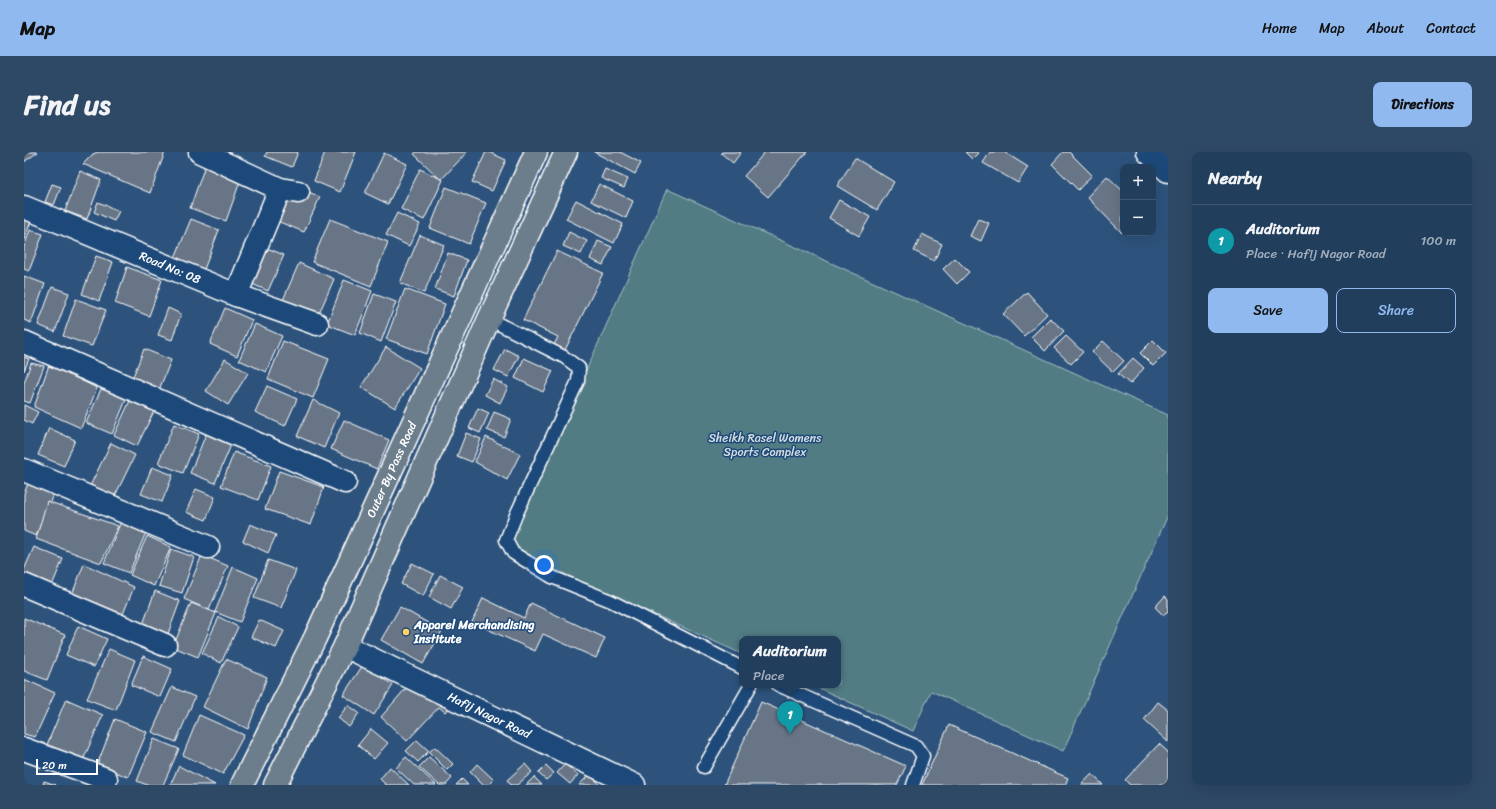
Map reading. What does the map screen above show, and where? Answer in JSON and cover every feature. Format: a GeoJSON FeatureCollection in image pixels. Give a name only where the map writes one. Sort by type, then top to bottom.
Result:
{"type":"FeatureCollection","features":[{"type":"Feature","properties":{"kind":"main road","name":"Outer By Pass Road"},"geometry":{"type":"LineString","coordinates":[[242,785],[315,638],[536,152]]}},
{"type":"Feature","properties":{"kind":"main road"},"geometry":{"type":"LineString","coordinates":[[275,785],[345,646],[489,319],[566,152]]}},
{"type":"Feature","properties":{"kind":"street"},"geometry":{"type":"LineString","coordinates":[[200,152],[289,190],[236,295]]}},
{"type":"Feature","properties":{"kind":"street"},"geometry":{"type":"LineString","coordinates":[[1148,152],[1168,171]]}},
{"type":"Feature","properties":{"kind":"street","name":"Road No: 08"},"geometry":{"type":"LineString","coordinates":[[24,207],[236,295],[317,324]]}},
{"type":"Feature","properties":{"kind":"street"},"geometry":{"type":"LineString","coordinates":[[24,342],[345,482]]}},
{"type":"Feature","properties":{"kind":"street"},"geometry":{"type":"LineString","coordinates":[[24,470],[208,547]]}},
{"type":"Feature","properties":{"kind":"street"},"geometry":{"type":"LineString","coordinates":[[24,585],[165,645]]}},
{"type":"Feature","properties":{"kind":"street","name":"Hafij Nagor Road"},"geometry":{"type":"LineString","coordinates":[[345,646],[634,785]]}},
{"type":"Feature","properties":{"kind":"street"},"geometry":{"type":"LineString","coordinates":[[24,748],[106,779]]}},
{"type":"Feature","properties":{"kind":"lane"},"geometry":{"type":"LineString","coordinates":[[489,319],[564,357],[579,368],[578,381],[516,515],[506,540],[513,553],[552,577],[611,601],[739,666]]}},
{"type":"Feature","properties":{"kind":"lane"},"geometry":{"type":"LineString","coordinates":[[704,767],[749,688]]}},
{"type":"Feature","properties":{"kind":"lane"},"geometry":{"type":"LineString","coordinates":[[785,688],[916,746],[923,756],[913,785]]}},
{"type":"Feature","properties":{"kind":"green space","name":"Sheikh Rasel Womens Sports Complex"},"geometry":{"type":"Polygon","coordinates":[[[667,189],[1168,415],[1168,515],[1063,751],[931,691],[913,731],[819,688],[841,688],[841,636],[739,636],[739,653],[507,548],[667,189]]]}},
{"type":"Feature","properties":{"kind":"building"},"geometry":{"type":"Polygon","coordinates":[[[24,152],[38,152],[24,162],[24,152]]]}},
{"type":"Feature","properties":{"kind":"building"},"geometry":{"type":"Polygon","coordinates":[[[98,152],[165,152],[150,193],[83,164],[93,154],[98,152]]]}},
{"type":"Feature","properties":{"kind":"building"},"geometry":{"type":"Polygon","coordinates":[[[267,152],[298,152],[292,167],[265,156],[267,152]]]}},
{"type":"Feature","properties":{"kind":"building"},"geometry":{"type":"Polygon","coordinates":[[[325,152],[356,152],[340,192],[314,181],[325,152]]]}},
{"type":"Feature","properties":{"kind":"building"},"geometry":{"type":"Polygon","coordinates":[[[416,152],[467,152],[441,180],[414,154],[416,152]]]}},
{"type":"Feature","properties":{"kind":"building"},"geometry":{"type":"Polygon","coordinates":[[[486,152],[506,160],[492,191],[472,182],[486,152]]]}},
{"type":"Feature","properties":{"kind":"building"},"geometry":{"type":"Polygon","coordinates":[[[594,152],[620,152],[641,163],[635,174],[594,152]]]}},
{"type":"Feature","properties":{"kind":"building"},"geometry":{"type":"Polygon","coordinates":[[[741,152],[733,163],[721,153],[741,152]]]}},
{"type":"Feature","properties":{"kind":"building"},"geometry":{"type":"Polygon","coordinates":[[[765,152],[807,152],[768,197],[744,176],[765,152]]]}},
{"type":"Feature","properties":{"kind":"building"},"geometry":{"type":"Polygon","coordinates":[[[965,152],[979,152],[972,159],[965,152]]]}},
{"type":"Feature","properties":{"kind":"building"},"geometry":{"type":"Polygon","coordinates":[[[990,152],[1004,152],[1028,167],[1018,183],[983,163],[990,152]]]}},
{"type":"Feature","properties":{"kind":"building"},"geometry":{"type":"Polygon","coordinates":[[[1063,152],[1069,152],[1092,175],[1078,190],[1052,164],[1063,152]]]}},
{"type":"Feature","properties":{"kind":"building"},"geometry":{"type":"Polygon","coordinates":[[[384,153],[407,164],[388,204],[365,193],[384,153]]]}},
{"type":"Feature","properties":{"kind":"building"},"geometry":{"type":"Polygon","coordinates":[[[855,158],[894,182],[877,210],[837,186],[855,158]]]}},
{"type":"Feature","properties":{"kind":"building"},"geometry":{"type":"Polygon","coordinates":[[[206,163],[242,176],[226,221],[190,208],[206,163]]]}},
{"type":"Feature","properties":{"kind":"building"},"geometry":{"type":"Polygon","coordinates":[[[420,169],[443,180],[424,220],[401,209],[420,169]]]}},
{"type":"Feature","properties":{"kind":"building"},"geometry":{"type":"Polygon","coordinates":[[[605,169],[628,179],[624,188],[601,178],[605,169]]]}},
{"type":"Feature","properties":{"kind":"building"},"geometry":{"type":"Polygon","coordinates":[[[80,171],[101,180],[87,219],[65,211],[80,171]]]}},
{"type":"Feature","properties":{"kind":"building"},"geometry":{"type":"Polygon","coordinates":[[[1107,176],[1120,188],[1120,231],[1087,197],[1107,176]]]}},
{"type":"Feature","properties":{"kind":"building"},"geometry":{"type":"Polygon","coordinates":[[[52,184],[61,187],[54,205],[45,202],[52,184]]]}},
{"type":"Feature","properties":{"kind":"building"},"geometry":{"type":"Polygon","coordinates":[[[599,184],[633,201],[626,218],[591,201],[599,184]]]}},
{"type":"Feature","properties":{"kind":"building"},"geometry":{"type":"Polygon","coordinates":[[[293,185],[320,197],[304,232],[277,221],[293,185]]]}},
{"type":"Feature","properties":{"kind":"building"},"geometry":{"type":"Polygon","coordinates":[[[446,187],[486,203],[469,244],[430,228],[446,187]]]}},
{"type":"Feature","properties":{"kind":"building"},"geometry":{"type":"Polygon","coordinates":[[[576,200],[623,224],[614,243],[566,219],[576,200]]]}},
{"type":"Feature","properties":{"kind":"building"},"geometry":{"type":"Polygon","coordinates":[[[839,200],[870,217],[859,236],[829,218],[839,200]]]}},
{"type":"Feature","properties":{"kind":"building"},"geometry":{"type":"Polygon","coordinates":[[[98,202],[119,211],[114,221],[94,212],[98,202]]]}},
{"type":"Feature","properties":{"kind":"building"},"geometry":{"type":"Polygon","coordinates":[[[24,213],[33,216],[24,240],[24,213]]]}},
{"type":"Feature","properties":{"kind":"building"},"geometry":{"type":"Polygon","coordinates":[[[397,213],[420,224],[409,246],[386,235],[397,213]]]}},
{"type":"Feature","properties":{"kind":"building"},"geometry":{"type":"Polygon","coordinates":[[[191,219],[219,230],[203,272],[174,260],[191,219]]]}},
{"type":"Feature","properties":{"kind":"building"},"geometry":{"type":"Polygon","coordinates":[[[330,219],[388,242],[371,286],[312,262],[330,219]]]}},
{"type":"Feature","properties":{"kind":"building"},"geometry":{"type":"Polygon","coordinates":[[[978,219],[989,223],[981,241],[970,236],[978,219]]]}},
{"type":"Feature","properties":{"kind":"building"},"geometry":{"type":"Polygon","coordinates":[[[30,230],[43,234],[29,271],[24,269],[24,247],[30,230]]]}},
{"type":"Feature","properties":{"kind":"building"},"geometry":{"type":"Polygon","coordinates":[[[569,232],[587,241],[581,254],[563,246],[569,232]]]}},
{"type":"Feature","properties":{"kind":"building"},"geometry":{"type":"Polygon","coordinates":[[[922,234],[942,244],[934,261],[914,251],[922,234]]]}},
{"type":"Feature","properties":{"kind":"building"},"geometry":{"type":"Polygon","coordinates":[[[420,235],[444,245],[424,293],[400,283],[420,235]]]}},
{"type":"Feature","properties":{"kind":"building"},"geometry":{"type":"Polygon","coordinates":[[[598,241],[612,247],[603,265],[590,259],[598,241]]]}},
{"type":"Feature","properties":{"kind":"building"},"geometry":{"type":"Polygon","coordinates":[[[257,244],[284,255],[268,291],[241,279],[257,244]]]}},
{"type":"Feature","properties":{"kind":"building"},"geometry":{"type":"Polygon","coordinates":[[[557,251],[603,273],[564,352],[553,347],[558,337],[523,320],[557,251]]]}},
{"type":"Feature","properties":{"kind":"building"},"geometry":{"type":"Polygon","coordinates":[[[448,253],[467,260],[454,296],[435,289],[448,253]]]}},
{"type":"Feature","properties":{"kind":"building"},"geometry":{"type":"Polygon","coordinates":[[[96,256],[113,262],[99,301],[82,294],[96,256]]]}},
{"type":"Feature","properties":{"kind":"building"},"geometry":{"type":"Polygon","coordinates":[[[955,258],[969,272],[957,284],[943,269],[955,258]]]}},
{"type":"Feature","properties":{"kind":"building"},"geometry":{"type":"Polygon","coordinates":[[[299,263],[334,279],[318,316],[283,300],[299,263]]]}},
{"type":"Feature","properties":{"kind":"building"},"geometry":{"type":"Polygon","coordinates":[[[127,267],[162,280],[149,316],[115,303],[127,267]]]}},
{"type":"Feature","properties":{"kind":"building"},"geometry":{"type":"Polygon","coordinates":[[[24,276],[45,284],[31,323],[24,320],[24,276]]]}},
{"type":"Feature","properties":{"kind":"building"},"geometry":{"type":"Polygon","coordinates":[[[344,280],[372,291],[355,335],[327,324],[344,280]]]}},
{"type":"Feature","properties":{"kind":"building"},"geometry":{"type":"Polygon","coordinates":[[[52,287],[69,293],[55,332],[38,325],[52,287]]]}},
{"type":"Feature","properties":{"kind":"building"},"geometry":{"type":"Polygon","coordinates":[[[405,289],[445,304],[427,354],[386,339],[405,289]]]}},
{"type":"Feature","properties":{"kind":"building"},"geometry":{"type":"Polygon","coordinates":[[[1027,292],[1047,314],[1024,336],[1003,314],[1027,292]]]}},
{"type":"Feature","properties":{"kind":"building"},"geometry":{"type":"Polygon","coordinates":[[[374,294],[396,302],[381,342],[360,333],[374,294]]]}},
{"type":"Feature","properties":{"kind":"building"},"geometry":{"type":"Polygon","coordinates":[[[76,299],[106,310],[92,346],[63,336],[76,299]]]}},
{"type":"Feature","properties":{"kind":"building"},"geometry":{"type":"Polygon","coordinates":[[[168,308],[181,314],[172,340],[158,335],[168,308]]]}},
{"type":"Feature","properties":{"kind":"building"},"geometry":{"type":"Polygon","coordinates":[[[225,308],[252,320],[237,356],[210,344],[225,308]]]}},
{"type":"Feature","properties":{"kind":"building"},"geometry":{"type":"Polygon","coordinates":[[[1050,318],[1064,331],[1045,351],[1031,337],[1050,318]]]}},
{"type":"Feature","properties":{"kind":"building"},"geometry":{"type":"Polygon","coordinates":[[[255,324],[282,336],[266,372],[239,360],[255,324]]]}},
{"type":"Feature","properties":{"kind":"building"},"geometry":{"type":"Polygon","coordinates":[[[1066,336],[1083,352],[1071,364],[1054,348],[1066,336]]]}},
{"type":"Feature","properties":{"kind":"building"},"geometry":{"type":"Polygon","coordinates":[[[1153,340],[1166,353],[1153,366],[1140,353],[1153,340]]]}},
{"type":"Feature","properties":{"kind":"building"},"geometry":{"type":"Polygon","coordinates":[[[283,341],[329,359],[313,398],[268,379],[283,341]]]}},
{"type":"Feature","properties":{"kind":"building"},"geometry":{"type":"Polygon","coordinates":[[[1103,341],[1124,361],[1113,372],[1092,352],[1103,341]]]}},
{"type":"Feature","properties":{"kind":"building"},"geometry":{"type":"Polygon","coordinates":[[[386,347],[420,368],[395,408],[361,387],[386,347]]]}},
{"type":"Feature","properties":{"kind":"building"},"geometry":{"type":"Polygon","coordinates":[[[144,349],[171,360],[157,395],[130,384],[144,349]]]}},
{"type":"Feature","properties":{"kind":"building"},"geometry":{"type":"Polygon","coordinates":[[[505,349],[519,356],[508,377],[494,370],[505,349]]]}},
{"type":"Feature","properties":{"kind":"building"},"geometry":{"type":"Polygon","coordinates":[[[24,357],[29,359],[24,371],[24,357]]]}},
{"type":"Feature","properties":{"kind":"building"},"geometry":{"type":"Polygon","coordinates":[[[524,358],[553,371],[543,392],[515,378],[524,358]]]}},
{"type":"Feature","properties":{"kind":"building"},"geometry":{"type":"Polygon","coordinates":[[[1133,358],[1144,368],[1130,384],[1118,374],[1133,358]]]}},
{"type":"Feature","properties":{"kind":"building"},"geometry":{"type":"Polygon","coordinates":[[[225,359],[248,373],[228,405],[206,391],[225,359]]]}},
{"type":"Feature","properties":{"kind":"building"},"geometry":{"type":"Polygon","coordinates":[[[31,363],[44,366],[30,403],[24,401],[24,383],[31,363]]]}},
{"type":"Feature","properties":{"kind":"building"},"geometry":{"type":"Polygon","coordinates":[[[49,365],[97,388],[81,428],[34,407],[49,365]]]}},
{"type":"Feature","properties":{"kind":"building"},"geometry":{"type":"Polygon","coordinates":[[[493,379],[508,387],[500,403],[485,395],[493,379]]]}},
{"type":"Feature","properties":{"kind":"building"},"geometry":{"type":"Polygon","coordinates":[[[105,380],[130,390],[112,434],[86,423],[105,380]]]}},
{"type":"Feature","properties":{"kind":"building"},"geometry":{"type":"Polygon","coordinates":[[[267,386],[297,399],[285,426],[255,412],[267,386]]]}},
{"type":"Feature","properties":{"kind":"building"},"geometry":{"type":"Polygon","coordinates":[[[135,390],[159,401],[137,446],[114,435],[135,390]]]}},
{"type":"Feature","properties":{"kind":"building"},"geometry":{"type":"Polygon","coordinates":[[[313,400],[339,413],[324,448],[297,436],[313,400]]]}},
{"type":"Feature","properties":{"kind":"building"},"geometry":{"type":"Polygon","coordinates":[[[24,405],[38,412],[32,424],[24,420],[24,405]]]}},
{"type":"Feature","properties":{"kind":"building"},"geometry":{"type":"Polygon","coordinates":[[[478,408],[489,413],[480,433],[469,428],[478,408]]]}},
{"type":"Feature","properties":{"kind":"building"},"geometry":{"type":"Polygon","coordinates":[[[494,412],[511,419],[504,437],[487,430],[494,412]]]}},
{"type":"Feature","properties":{"kind":"building"},"geometry":{"type":"Polygon","coordinates":[[[344,420],[389,440],[377,469],[331,449],[344,420]]]}},
{"type":"Feature","properties":{"kind":"building"},"geometry":{"type":"Polygon","coordinates":[[[174,424],[199,434],[183,473],[158,463],[174,424]]]}},
{"type":"Feature","properties":{"kind":"building"},"geometry":{"type":"Polygon","coordinates":[[[49,428],[75,440],[64,466],[38,455],[49,428]]]}},
{"type":"Feature","properties":{"kind":"building"},"geometry":{"type":"Polygon","coordinates":[[[466,433],[481,439],[472,462],[457,456],[466,433]]]}},
{"type":"Feature","properties":{"kind":"building"},"geometry":{"type":"Polygon","coordinates":[[[206,434],[231,445],[215,483],[190,473],[206,434]]]}},
{"type":"Feature","properties":{"kind":"building"},"geometry":{"type":"Polygon","coordinates":[[[486,437],[520,454],[507,480],[475,462],[486,437]]]}},
{"type":"Feature","properties":{"kind":"building"},"geometry":{"type":"Polygon","coordinates":[[[111,443],[135,455],[113,500],[89,488],[111,443]]]}},
{"type":"Feature","properties":{"kind":"building"},"geometry":{"type":"Polygon","coordinates":[[[234,452],[271,466],[258,500],[221,486],[234,452]]]}},
{"type":"Feature","properties":{"kind":"building"},"geometry":{"type":"Polygon","coordinates":[[[152,467],[173,475],[162,502],[141,494],[152,467]]]}},
{"type":"Feature","properties":{"kind":"building"},"geometry":{"type":"Polygon","coordinates":[[[279,471],[324,487],[311,525],[265,509],[279,471]]]}},
{"type":"Feature","properties":{"kind":"building"},"geometry":{"type":"Polygon","coordinates":[[[29,481],[54,492],[36,536],[24,531],[24,494],[29,481]]]}},
{"type":"Feature","properties":{"kind":"building"},"geometry":{"type":"Polygon","coordinates":[[[196,489],[215,497],[206,520],[186,512],[196,489]]]}},
{"type":"Feature","properties":{"kind":"building"},"geometry":{"type":"Polygon","coordinates":[[[47,501],[118,526],[101,563],[36,539],[47,501]]]}},
{"type":"Feature","properties":{"kind":"building"},"geometry":{"type":"Polygon","coordinates":[[[122,519],[147,530],[129,573],[104,563],[122,519]]]}},
{"type":"Feature","properties":{"kind":"building"},"geometry":{"type":"Polygon","coordinates":[[[250,524],[276,535],[268,553],[243,541],[250,524]]]}},
{"type":"Feature","properties":{"kind":"building"},"geometry":{"type":"Polygon","coordinates":[[[147,536],[171,547],[154,586],[130,575],[147,536]]]}},
{"type":"Feature","properties":{"kind":"building"},"geometry":{"type":"Polygon","coordinates":[[[34,547],[63,559],[51,588],[24,576],[24,570],[34,547]]]}},
{"type":"Feature","properties":{"kind":"building"},"geometry":{"type":"Polygon","coordinates":[[[171,549],[194,557],[182,593],[159,586],[171,549]]]}},
{"type":"Feature","properties":{"kind":"building"},"geometry":{"type":"Polygon","coordinates":[[[202,555],[228,566],[209,610],[184,599],[202,555]]]}},
{"type":"Feature","properties":{"kind":"building"},"geometry":{"type":"Polygon","coordinates":[[[268,560],[296,570],[281,608],[254,598],[268,560]]]}},
{"type":"Feature","properties":{"kind":"building"},"geometry":{"type":"Polygon","coordinates":[[[412,563],[434,574],[423,596],[401,584],[412,563]]]}},
{"type":"Feature","properties":{"kind":"building"},"geometry":{"type":"Polygon","coordinates":[[[84,564],[134,587],[121,619],[71,597],[84,564]]]}},
{"type":"Feature","properties":{"kind":"building"},"geometry":{"type":"Polygon","coordinates":[[[233,567],[258,578],[240,622],[215,612],[233,567]]]}},
{"type":"Feature","properties":{"kind":"building"},"geometry":{"type":"Polygon","coordinates":[[[440,575],[463,587],[451,609],[429,597],[440,575]]]}},
{"type":"Feature","properties":{"kind":"building"},"geometry":{"type":"Polygon","coordinates":[[[155,591],[180,601],[166,639],[141,630],[155,591]]]}},
{"type":"Feature","properties":{"kind":"building"},"geometry":{"type":"Polygon","coordinates":[[[1165,596],[1168,599],[1168,611],[1163,615],[1155,607],[1165,596]]]}},
{"type":"Feature","properties":{"kind":"building"},"geometry":{"type":"Polygon","coordinates":[[[483,598],[524,618],[531,603],[605,638],[596,658],[543,634],[535,651],[472,622],[483,598]]]}},
{"type":"Feature","properties":{"kind":"building"},"geometry":{"type":"Polygon","coordinates":[[[191,603],[216,613],[198,657],[173,647],[191,603]]]}},
{"type":"Feature","properties":{"kind":"building"},"geometry":{"type":"Polygon","coordinates":[[[400,607],[442,631],[423,664],[381,640],[400,607]]]}},
{"type":"Feature","properties":{"kind":"building"},"geometry":{"type":"Polygon","coordinates":[[[219,617],[238,627],[221,663],[202,653],[219,617]]]}},
{"type":"Feature","properties":{"kind":"building"},"geometry":{"type":"Polygon","coordinates":[[[24,618],[65,635],[47,680],[24,671],[24,618]]]}},
{"type":"Feature","properties":{"kind":"building"},"geometry":{"type":"Polygon","coordinates":[[[259,620],[284,631],[276,648],[251,637],[259,620]]]}},
{"type":"Feature","properties":{"kind":"building"},"geometry":{"type":"Polygon","coordinates":[[[78,626],[107,639],[94,667],[66,655],[78,626]]]}},
{"type":"Feature","properties":{"kind":"building"},"geometry":{"type":"Polygon","coordinates":[[[109,649],[135,660],[116,710],[87,699],[109,649]]]}},
{"type":"Feature","properties":{"kind":"building"},"geometry":{"type":"Polygon","coordinates":[[[143,656],[172,669],[160,697],[131,685],[143,656]]]}},
{"type":"Feature","properties":{"kind":"building"},"geometry":{"type":"Polygon","coordinates":[[[226,659],[267,677],[248,729],[203,707],[226,659]]]}},
{"type":"Feature","properties":{"kind":"building"},"geometry":{"type":"Polygon","coordinates":[[[363,665],[393,685],[374,715],[343,695],[363,665]]]}},
{"type":"Feature","properties":{"kind":"building"},"geometry":{"type":"Polygon","coordinates":[[[24,679],[55,693],[35,737],[24,734],[24,679]]]}},
{"type":"Feature","properties":{"kind":"building"},"geometry":{"type":"Polygon","coordinates":[[[413,680],[453,703],[445,712],[439,707],[407,741],[381,717],[413,680]]]}},
{"type":"Feature","properties":{"kind":"building"},"geometry":{"type":"Polygon","coordinates":[[[172,687],[195,697],[176,742],[152,732],[172,687]]]}},
{"type":"Feature","properties":{"kind":"building"},"geometry":{"type":"Polygon","coordinates":[[[66,699],[103,715],[83,760],[46,747],[66,699]]]}},
{"type":"Feature","properties":{"kind":"building"},"geometry":{"type":"Polygon","coordinates":[[[761,702],[906,766],[897,785],[724,785],[761,702]]]}},
{"type":"Feature","properties":{"kind":"building"},"geometry":{"type":"Polygon","coordinates":[[[1158,702],[1168,710],[1168,742],[1144,720],[1158,702]]]}},
{"type":"Feature","properties":{"kind":"building"},"geometry":{"type":"Polygon","coordinates":[[[348,705],[359,713],[349,727],[338,718],[348,705]]]}},
{"type":"Feature","properties":{"kind":"building"},"geometry":{"type":"Polygon","coordinates":[[[199,715],[244,735],[223,774],[183,755],[199,715]]]}},
{"type":"Feature","properties":{"kind":"building"},"geometry":{"type":"Polygon","coordinates":[[[115,719],[147,732],[128,777],[97,765],[115,719]]]}},
{"type":"Feature","properties":{"kind":"building"},"geometry":{"type":"Polygon","coordinates":[[[949,725],[1068,778],[1065,785],[922,785],[949,725]]]}},
{"type":"Feature","properties":{"kind":"building"},"geometry":{"type":"Polygon","coordinates":[[[371,729],[388,743],[374,759],[358,745],[371,729]]]}},
{"type":"Feature","properties":{"kind":"building"},"geometry":{"type":"Polygon","coordinates":[[[154,739],[179,749],[163,785],[147,785],[137,781],[154,739]]]}},
{"type":"Feature","properties":{"kind":"building"},"geometry":{"type":"Polygon","coordinates":[[[417,740],[429,751],[418,762],[406,751],[417,740]]]}},
{"type":"Feature","properties":{"kind":"building"},"geometry":{"type":"Polygon","coordinates":[[[1159,744],[1168,752],[1168,780],[1164,785],[1130,785],[1125,780],[1159,744]]]}},
{"type":"Feature","properties":{"kind":"building"},"geometry":{"type":"Polygon","coordinates":[[[435,747],[453,764],[447,770],[429,752],[435,747]]]}},
{"type":"Feature","properties":{"kind":"building"},"geometry":{"type":"Polygon","coordinates":[[[406,757],[436,785],[414,785],[396,768],[406,757]]]}},
{"type":"Feature","properties":{"kind":"building"},"geometry":{"type":"Polygon","coordinates":[[[429,757],[452,778],[446,785],[439,785],[419,767],[429,757]]]}},
{"type":"Feature","properties":{"kind":"building"},"geometry":{"type":"Polygon","coordinates":[[[477,764],[494,780],[489,785],[483,785],[470,772],[477,764]]]}},
{"type":"Feature","properties":{"kind":"building"},"geometry":{"type":"Polygon","coordinates":[[[525,764],[532,772],[517,785],[511,785],[507,780],[525,764]]]}},
{"type":"Feature","properties":{"kind":"building"},"geometry":{"type":"Polygon","coordinates":[[[565,764],[578,775],[570,784],[557,773],[565,764]]]}},
{"type":"Feature","properties":{"kind":"building"},"geometry":{"type":"Polygon","coordinates":[[[546,765],[554,773],[546,780],[538,773],[546,765]]]}},
{"type":"Feature","properties":{"kind":"building"},"geometry":{"type":"Polygon","coordinates":[[[179,766],[215,785],[170,785],[179,766]]]}},
{"type":"Feature","properties":{"kind":"building"},"geometry":{"type":"Polygon","coordinates":[[[390,767],[409,785],[386,785],[380,779],[390,767]]]}},
{"type":"Feature","properties":{"kind":"building"},"geometry":{"type":"Polygon","coordinates":[[[590,774],[600,785],[579,785],[590,774]]]}},
{"type":"Feature","properties":{"kind":"building"},"geometry":{"type":"Polygon","coordinates":[[[1092,774],[1103,785],[1081,785],[1092,774]]]}},
{"type":"Feature","properties":{"kind":"building"},"geometry":{"type":"Polygon","coordinates":[[[534,777],[542,785],[526,785],[534,777]]]}},
{"type":"Feature","properties":{"kind":"building"},"geometry":{"type":"Polygon","coordinates":[[[462,779],[468,785],[456,785],[462,779]]]}},
{"type":"Feature","properties":{"kind":"building"},"geometry":{"type":"Polygon","coordinates":[[[44,781],[56,785],[43,785],[44,781]]]}},
{"type":"Feature","properties":{"kind":"place","name":"Apparel Merchandising Institute"},"geometry":{"type":"Point","coordinates":[406,632]}},
{"type":"Feature","properties":{"kind":"place","name":"Auditorium"},"geometry":{"type":"Point","coordinates":[790,734]}}]}
